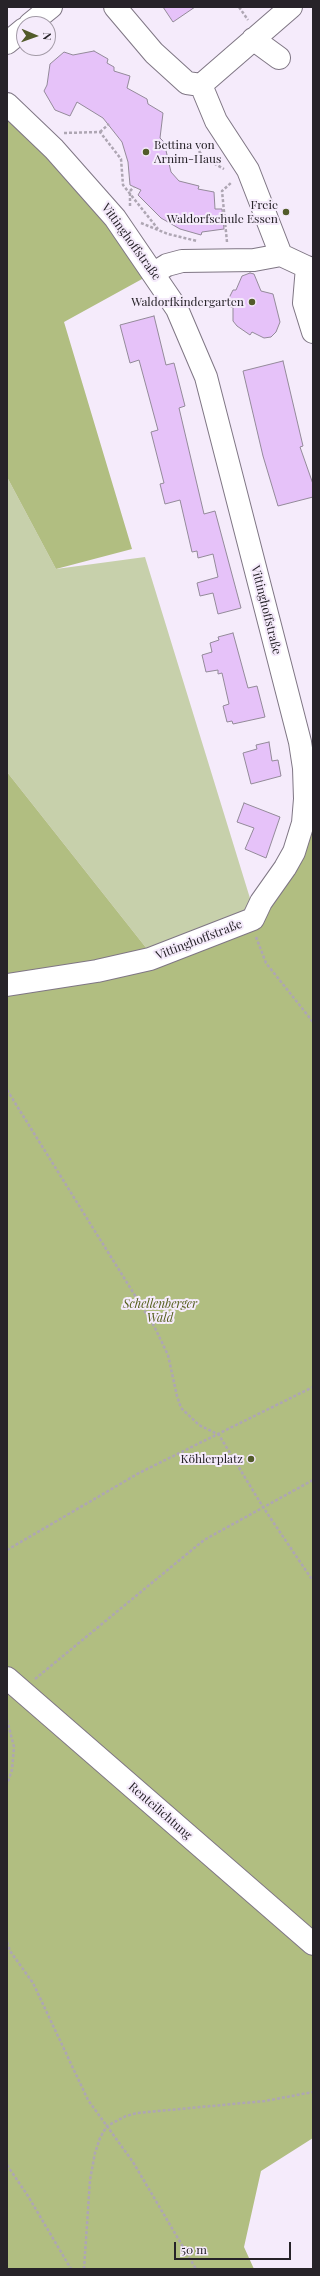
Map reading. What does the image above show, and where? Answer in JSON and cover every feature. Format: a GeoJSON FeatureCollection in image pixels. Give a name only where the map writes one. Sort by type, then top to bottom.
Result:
{"type":"FeatureCollection","features":[{"type":"Feature","properties":{"kind":"street"},"geometry":{"type":"LineString","coordinates":[[40,16],[51,7]]}},
{"type":"Feature","properties":{"kind":"street"},"geometry":{"type":"LineString","coordinates":[[115,7],[160,58],[187,83],[201,85],[291,7]]}},
{"type":"Feature","properties":{"kind":"street"},"geometry":{"type":"LineString","coordinates":[[7,43],[16,36]]}},
{"type":"Feature","properties":{"kind":"street"},"geometry":{"type":"LineString","coordinates":[[253,39],[279,58]]}},
{"type":"Feature","properties":{"kind":"street"},"geometry":{"type":"LineString","coordinates":[[201,85],[216,121],[248,170],[281,255]]}},
{"type":"Feature","properties":{"kind":"street","name":"Vittinghoffstraße"},"geometry":{"type":"LineString","coordinates":[[7,104],[42,138],[115,218],[154,273],[177,309],[206,377],[298,735],[304,768],[305,799],[303,822],[294,852],[285,868],[261,902],[253,919],[150,959],[97,971],[7,985]]}},
{"type":"Feature","properties":{"kind":"street"},"geometry":{"type":"LineString","coordinates":[[154,273],[167,265],[228,247],[268,258],[281,255],[310,268],[304,303],[313,332]]}},
{"type":"Feature","properties":{"kind":"street","name":"Renteilichtung"},"geometry":{"type":"LineString","coordinates":[[14,1684],[313,1944]]}},
{"type":"Feature","properties":{"kind":"path"},"geometry":{"type":"LineString","coordinates":[[239,7],[245,16]]}},
{"type":"Feature","properties":{"kind":"path"},"geometry":{"type":"LineString","coordinates":[[42,138],[59,133],[100,132],[109,124]]}},
{"type":"Feature","properties":{"kind":"path"},"geometry":{"type":"LineString","coordinates":[[100,132],[121,159],[123,185],[130,191],[158,229]]}},
{"type":"Feature","properties":{"kind":"path"},"geometry":{"type":"LineString","coordinates":[[199,151],[203,157],[230,174]]}},
{"type":"Feature","properties":{"kind":"path"},"geometry":{"type":"LineString","coordinates":[[228,247],[222,191],[236,179]]}},
{"type":"Feature","properties":{"kind":"path"},"geometry":{"type":"LineString","coordinates":[[130,191],[134,187]]}},
{"type":"Feature","properties":{"kind":"path"},"geometry":{"type":"LineString","coordinates":[[115,218],[130,219],[182,239],[202,241]]}},
{"type":"Feature","properties":{"kind":"path"},"geometry":{"type":"LineString","coordinates":[[253,919],[260,952],[266,963],[313,1022]]}},
{"type":"Feature","properties":{"kind":"path"},"geometry":{"type":"LineString","coordinates":[[7,1090],[154,1326],[168,1355],[181,1408],[199,1425],[219,1435],[263,1506],[313,1581]]}},
{"type":"Feature","properties":{"kind":"path"},"geometry":{"type":"LineString","coordinates":[[7,1550],[139,1473],[219,1435],[313,1387]]}},
{"type":"Feature","properties":{"kind":"path"},"geometry":{"type":"LineString","coordinates":[[14,1684],[204,1540],[263,1506],[313,1480]]}},
{"type":"Feature","properties":{"kind":"path"},"geometry":{"type":"LineString","coordinates":[[7,1720],[14,1747],[12,1770],[7,1784]]}},
{"type":"Feature","properties":{"kind":"path"},"geometry":{"type":"LineString","coordinates":[[7,1942],[10,1951],[33,1983],[88,2100],[133,2162],[196,2269]]}},
{"type":"Feature","properties":{"kind":"path"},"geometry":{"type":"LineString","coordinates":[[84,2269],[90,2180],[95,2153],[108,2126],[126,2116],[137,2113],[265,2101],[313,2092]]}},
{"type":"Feature","properties":{"kind":"path"},"geometry":{"type":"LineString","coordinates":[[7,2165],[28,2196],[71,2269]]}},
{"type":"Feature","properties":{"kind":"green space"},"geometry":{"type":"Polygon","coordinates":[[[7,106],[153,273],[64,322],[132,549],[56,569],[7,477],[7,106]]]}},
{"type":"Feature","properties":{"kind":"green space"},"geometry":{"type":"Polygon","coordinates":[[[7,477],[56,569],[145,557],[257,921],[151,954],[7,772],[7,477]]]}},
{"type":"Feature","properties":{"kind":"green space","name":"Schellenberger Wald"},"geometry":{"type":"Polygon","coordinates":[[[7,772],[151,954],[257,921],[313,814],[313,2138],[261,2171],[244,2247],[254,2269],[7,2269],[7,772]]]}},
{"type":"Feature","properties":{"kind":"building"},"geometry":{"type":"Polygon","coordinates":[[[163,7],[195,7],[173,22],[163,7]]]}},
{"type":"Feature","properties":{"kind":"building","name":"Bettina von Arnim-Haus"},"geometry":{"type":"Polygon","coordinates":[[[94,51],[108,59],[107,63],[114,67],[114,71],[130,76],[127,88],[147,99],[148,104],[163,113],[160,138],[164,142],[171,172],[179,181],[199,186],[198,189],[214,192],[215,209],[222,209],[224,229],[202,232],[201,235],[180,229],[161,218],[138,195],[141,190],[130,185],[128,162],[122,142],[103,118],[77,102],[70,116],[55,110],[44,91],[47,85],[50,64],[64,52],[73,55],[94,51]]]}},
{"type":"Feature","properties":{"kind":"building","name":"Waldorfkindergarten"},"geometry":{"type":"Polygon","coordinates":[[[250,273],[254,274],[261,291],[273,294],[280,322],[276,332],[271,337],[264,338],[252,332],[250,335],[237,326],[233,321],[233,307],[230,307],[229,298],[233,290],[236,290],[242,276],[250,273]]]}},
{"type":"Feature","properties":{"kind":"building"},"geometry":{"type":"Polygon","coordinates":[[[154,316],[166,365],[174,363],[185,406],[179,408],[204,514],[215,511],[241,608],[218,614],[213,593],[200,596],[197,583],[218,577],[213,554],[198,558],[197,551],[192,552],[180,500],[165,504],[160,484],[164,483],[151,432],[158,430],[139,360],[130,363],[120,325],[154,316]]]}},
{"type":"Feature","properties":{"kind":"building"},"geometry":{"type":"Polygon","coordinates":[[[283,361],[303,446],[300,447],[313,484],[313,497],[278,506],[263,456],[243,371],[283,361]]]}},
{"type":"Feature","properties":{"kind":"building"},"geometry":{"type":"Polygon","coordinates":[[[233,633],[248,688],[257,686],[265,717],[233,724],[232,721],[227,722],[223,706],[229,704],[222,673],[218,674],[218,670],[206,672],[202,655],[212,652],[210,643],[219,640],[218,637],[233,633]]]}},
{"type":"Feature","properties":{"kind":"building"},"geometry":{"type":"Polygon","coordinates":[[[269,742],[272,761],[278,760],[281,776],[251,784],[243,753],[257,749],[256,745],[269,742]]]}},
{"type":"Feature","properties":{"kind":"building"},"geometry":{"type":"Polygon","coordinates":[[[244,803],[280,817],[266,858],[245,849],[254,828],[237,822],[244,803]]]}},
{"type":"Feature","properties":{"kind":"place","name":"Bettina von Arnim-Haus"},"geometry":{"type":"Point","coordinates":[146,152]}},
{"type":"Feature","properties":{"kind":"place","name":"Freie Waldorfschule Essen"},"geometry":{"type":"Point","coordinates":[286,212]}},
{"type":"Feature","properties":{"kind":"place","name":"Waldorfkindergarten"},"geometry":{"type":"Point","coordinates":[252,302]}},
{"type":"Feature","properties":{"kind":"place","name":"Köhlerplatz"},"geometry":{"type":"Point","coordinates":[251,1459]}}]}
